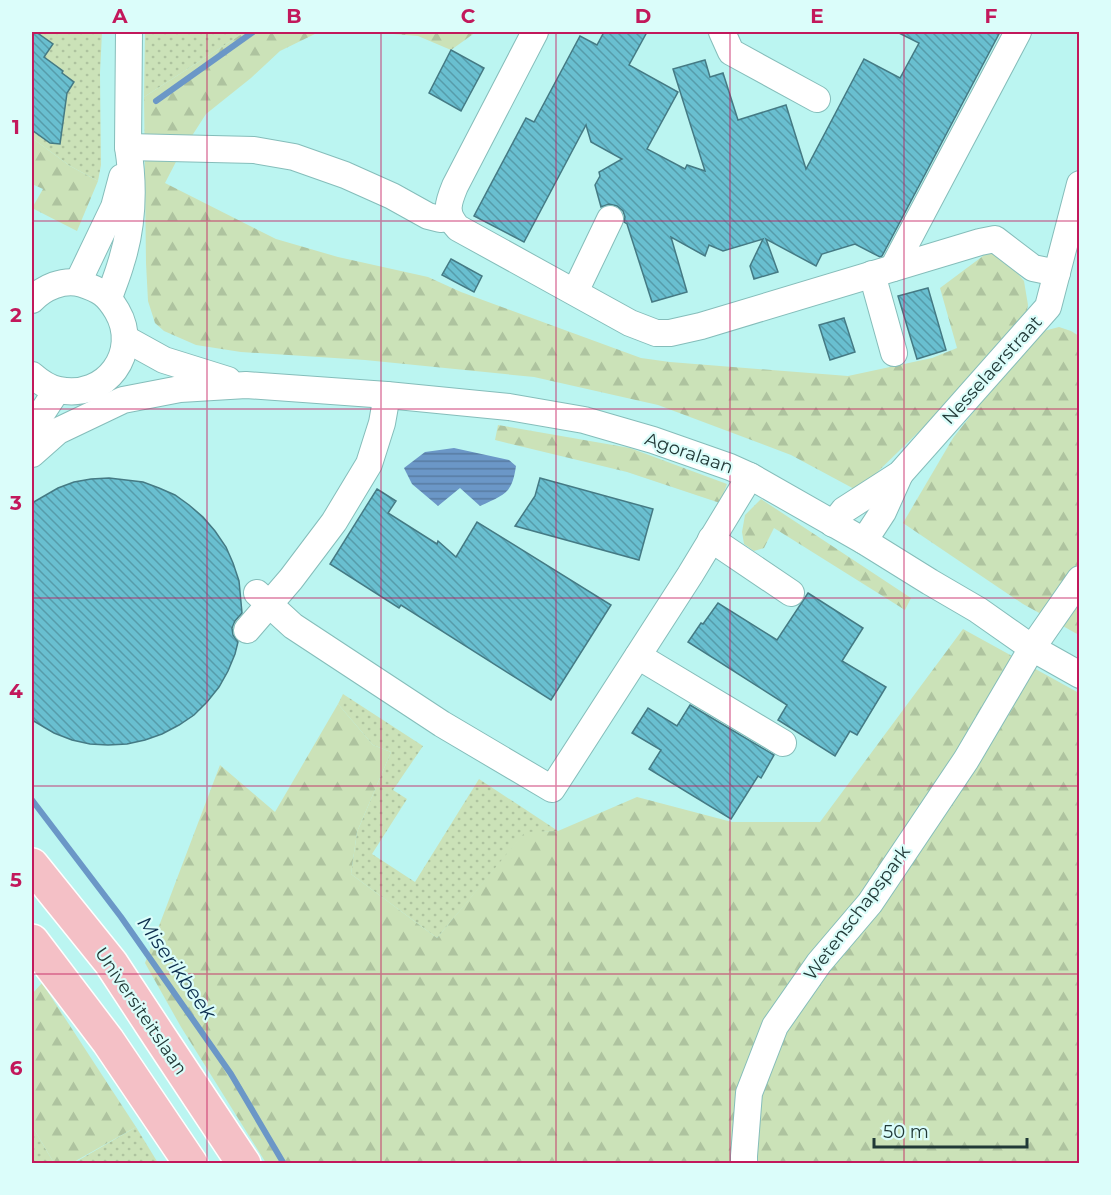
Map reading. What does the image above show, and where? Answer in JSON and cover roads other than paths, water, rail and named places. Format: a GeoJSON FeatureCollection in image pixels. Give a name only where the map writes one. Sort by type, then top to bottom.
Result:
{"type":"FeatureCollection","features":[{"type":"Feature","properties":{"kind":"highway","name":"Universiteitslaan"},"geometry":{"type":"LineString","coordinates":[[32,865],[111,963],[244,1164]]}},
{"type":"Feature","properties":{"kind":"highway"},"geometry":{"type":"LineString","coordinates":[[32,941],[108,1041],[191,1164]]}},
{"type":"Feature","properties":{"kind":"street"},"geometry":{"type":"LineString","coordinates":[[109,298],[122,262],[130,222],[129,32]]}},
{"type":"Feature","properties":{"kind":"street"},"geometry":{"type":"LineString","coordinates":[[535,32],[455,186],[449,200],[450,218],[458,228],[630,323],[656,333],[670,333],[701,326],[994,239],[1033,268],[1057,273]]}},
{"type":"Feature","properties":{"kind":"street"},"geometry":{"type":"LineString","coordinates":[[722,32],[730,52],[817,99]]}},
{"type":"Feature","properties":{"kind":"street"},"geometry":{"type":"LineString","coordinates":[[894,353],[882,271],[1018,32]]}},
{"type":"Feature","properties":{"kind":"street"},"geometry":{"type":"LineString","coordinates":[[128,147],[254,150],[294,157],[345,175],[429,216],[440,219],[450,218]]}},
{"type":"Feature","properties":{"kind":"street"},"geometry":{"type":"LineString","coordinates":[[78,282],[114,207],[128,147]]}},
{"type":"Feature","properties":{"kind":"street","name":"Nesselaerstraat"},"geometry":{"type":"LineString","coordinates":[[833,524],[844,510],[900,474],[1048,307],[1080,184]]}},
{"type":"Feature","properties":{"kind":"street"},"geometry":{"type":"LineString","coordinates":[[574,292],[610,219]]}},
{"type":"Feature","properties":{"kind":"street"},"geometry":{"type":"LineString","coordinates":[[32,375],[43,384],[57,390],[71,392],[85,390],[109,377],[121,359],[126,339],[120,318],[109,298],[97,289],[78,282],[38,288]]}},
{"type":"Feature","properties":{"kind":"street","name":"Agoralaan"},"geometry":{"type":"LineString","coordinates":[[126,339],[164,360],[246,385]]}},
{"type":"Feature","properties":{"kind":"street","name":"Agoralaan"},"geometry":{"type":"LineString","coordinates":[[109,377],[125,384],[180,389]]}},
{"type":"Feature","properties":{"kind":"street","name":"Agoralaan"},"geometry":{"type":"LineString","coordinates":[[32,454],[58,431],[123,400],[180,389],[246,385],[387,395],[508,407],[584,420],[653,440],[750,476],[864,541],[978,610],[1032,648],[1080,675]]}},
{"type":"Feature","properties":{"kind":"street"},"geometry":{"type":"LineString","coordinates":[[32,428],[57,390]]}},
{"type":"Feature","properties":{"kind":"street"},"geometry":{"type":"LineString","coordinates":[[247,630],[263,598],[291,579],[334,522],[369,464],[382,423],[387,395]]}},
{"type":"Feature","properties":{"kind":"street","name":"Nesselaerstraat"},"geometry":{"type":"LineString","coordinates":[[864,541],[883,512],[900,474]]}},
{"type":"Feature","properties":{"kind":"street"},"geometry":{"type":"LineString","coordinates":[[263,598],[293,626],[442,724],[552,789],[690,576],[750,476]]}},
{"type":"Feature","properties":{"kind":"street"},"geometry":{"type":"LineString","coordinates":[[711,539],[791,592]]}},
{"type":"Feature","properties":{"kind":"street","name":"Wetenschapspark"},"geometry":{"type":"LineString","coordinates":[[744,1164],[749,1093],[776,1026],[819,963],[870,903],[966,760],[1032,648],[1080,579]]}},
{"type":"Feature","properties":{"kind":"street"},"geometry":{"type":"LineString","coordinates":[[638,656],[783,743]]}},
{"type":"Feature","properties":{"kind":"water"},"geometry":{"type":"Polygon","coordinates":[[[454,448],[509,460],[516,466],[512,482],[506,492],[480,506],[460,488],[438,506],[412,484],[404,468],[425,452],[454,448]]]}},
{"type":"Feature","properties":{"kind":"waterway"},"geometry":{"type":"LineString","coordinates":[[156,101],[253,32]]}},
{"type":"Feature","properties":{"kind":"waterway","name":"Miserikbeek"},"geometry":{"type":"LineString","coordinates":[[32,800],[121,917],[231,1074],[284,1164]]}}]}
